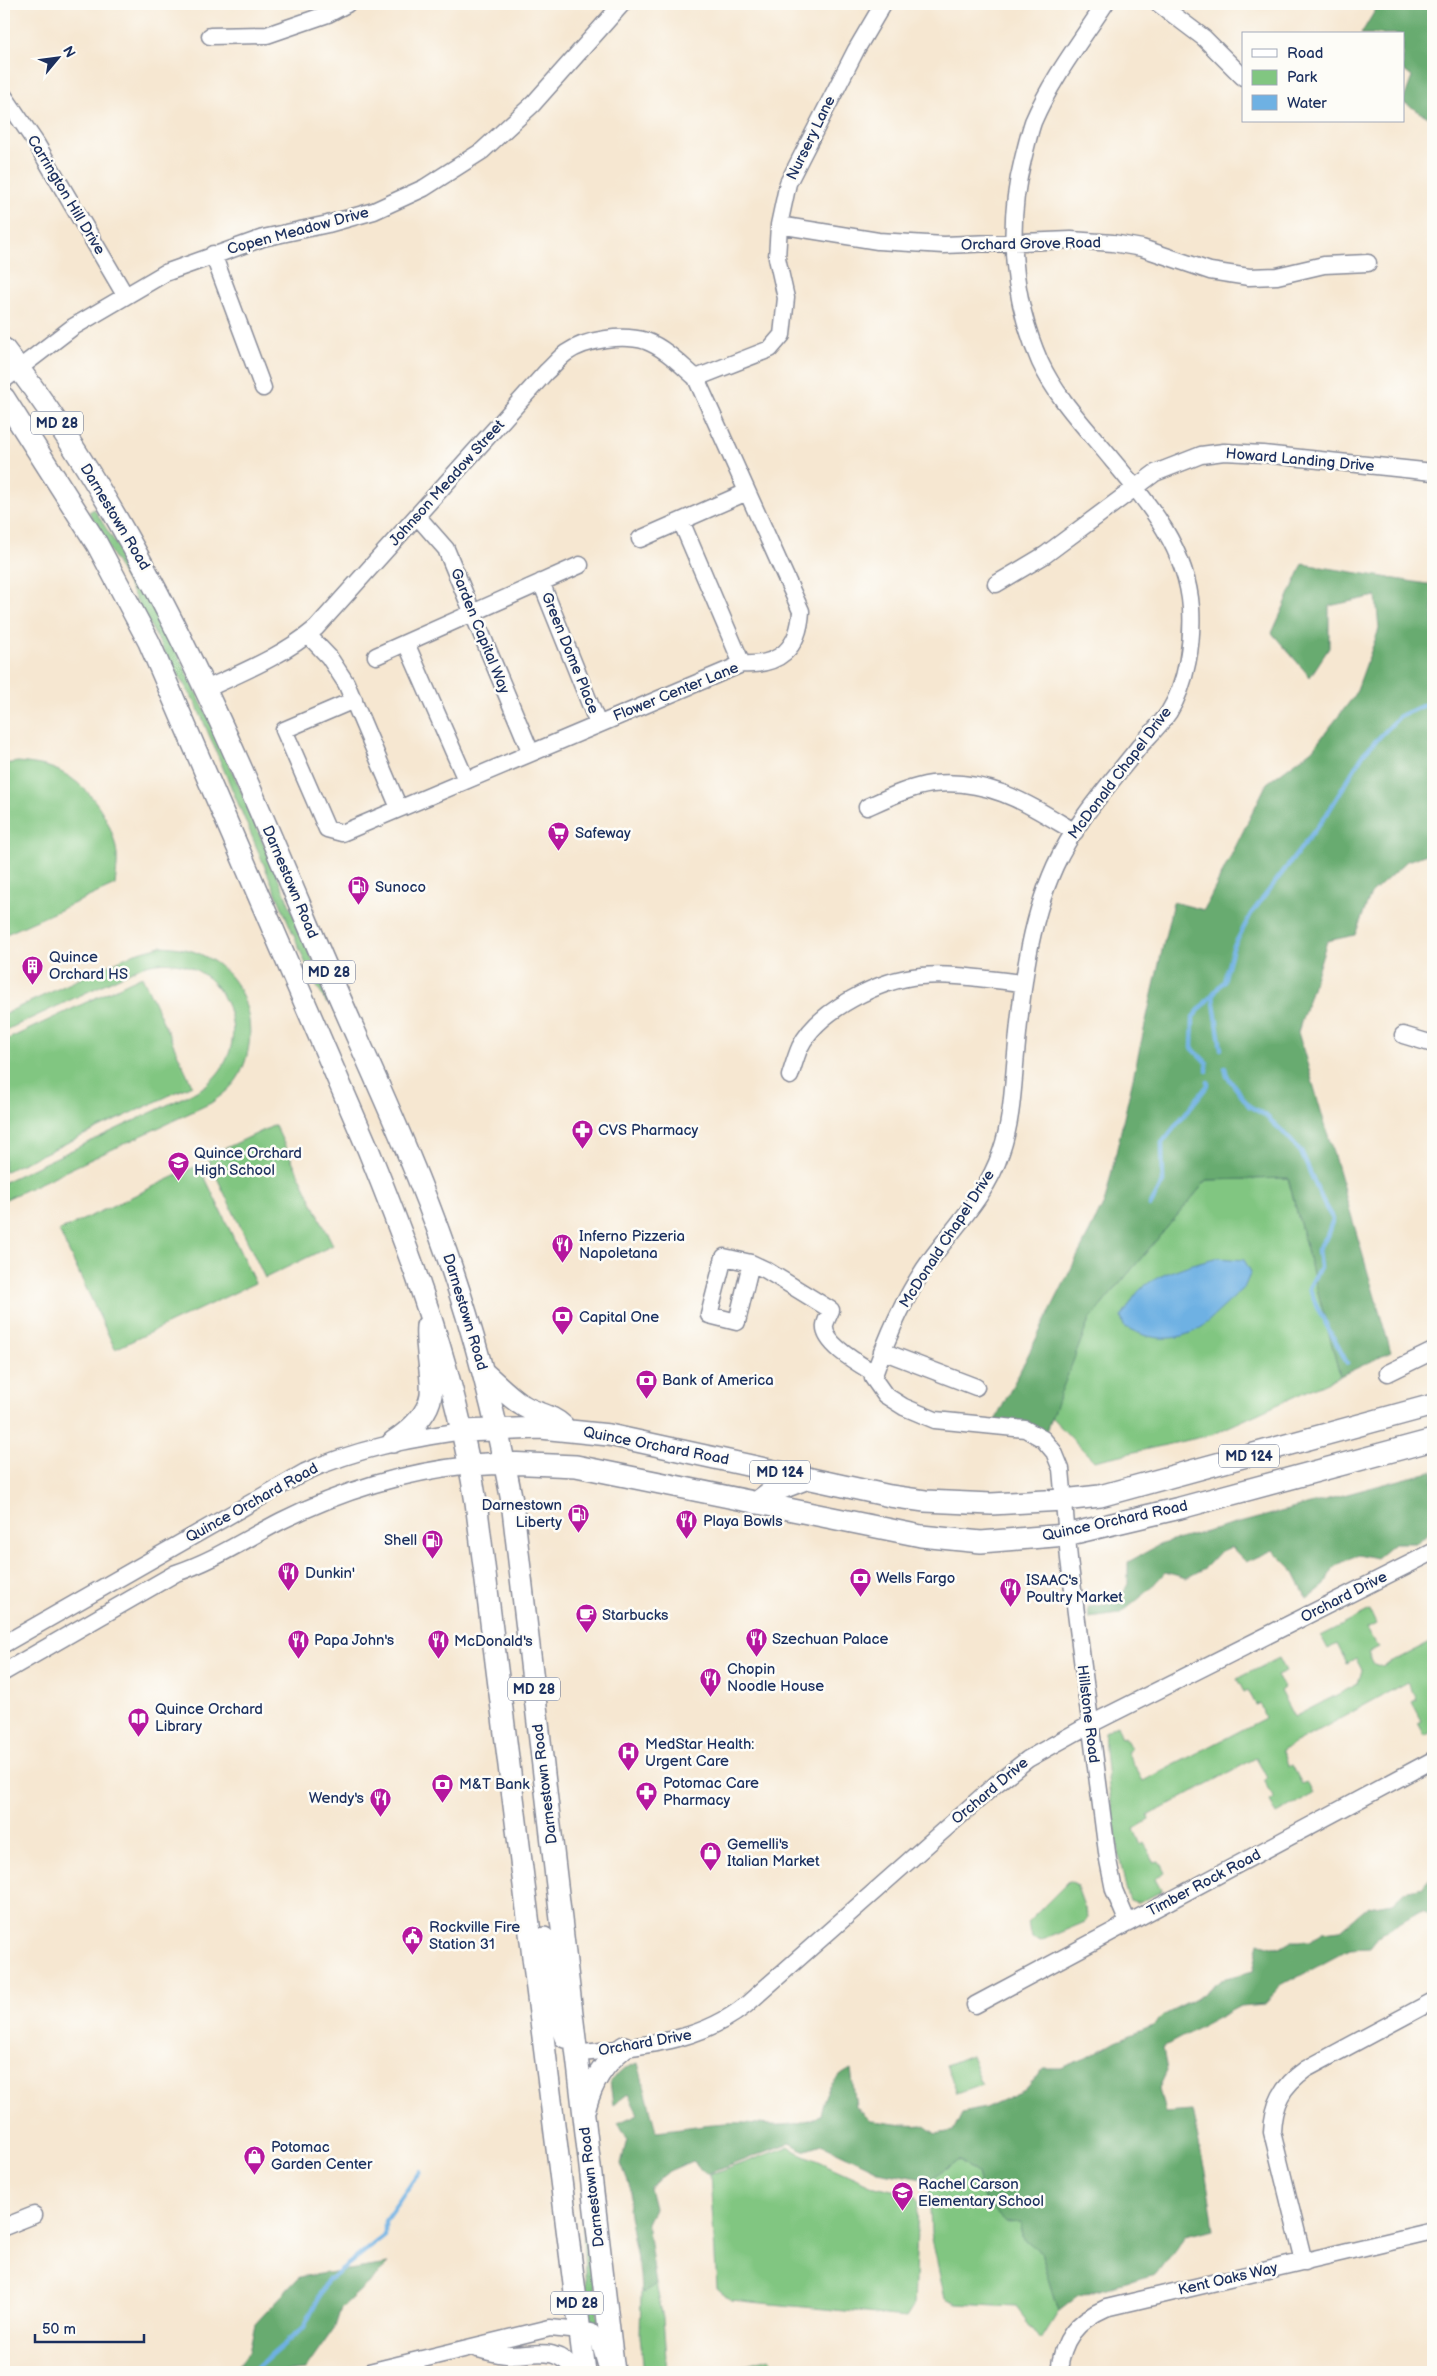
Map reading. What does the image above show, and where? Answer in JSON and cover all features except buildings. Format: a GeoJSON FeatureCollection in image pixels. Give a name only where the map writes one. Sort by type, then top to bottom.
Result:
{"type":"FeatureCollection","features":[{"type":"Feature","properties":{"kind":"main road","name":"Darnestown Road"},"geometry":{"type":"LineString","coordinates":[[4,349],[11,374],[77,455],[130,541],[206,688],[424,1195],[447,1253],[483,1372],[498,1429],[512,1500],[614,2372]]}},
{"type":"Feature","properties":{"kind":"main road","name":"Darnestown Road"},"geometry":{"type":"LineString","coordinates":[[4,398],[97,544],[150,642],[368,1149],[429,1308],[463,1431],[470,1465],[585,2372]]}},
{"type":"Feature","properties":{"kind":"main road"},"geometry":{"type":"LineString","coordinates":[[393,1442],[408,1432],[422,1414],[431,1396],[425,1343],[429,1308]]}},
{"type":"Feature","properties":{"kind":"main road"},"geometry":{"type":"LineString","coordinates":[[483,1372],[520,1404],[535,1413],[555,1418],[566,1429]]}},
{"type":"Feature","properties":{"kind":"main road","name":"Quince Orchard Road"},"geometry":{"type":"LineString","coordinates":[[463,1431],[566,1429],[706,1455],[808,1478],[925,1501],[991,1504],[1063,1500],[1128,1490],[1433,1405]]}},
{"type":"Feature","properties":{"kind":"main road","name":"Quince Orchard Road"},"geometry":{"type":"LineString","coordinates":[[470,1465],[505,1463],[555,1464],[597,1469],[921,1536],[971,1541],[1032,1539],[1066,1535],[1180,1508],[1433,1440]]}},
{"type":"Feature","properties":{"kind":"main road"},"geometry":{"type":"LineString","coordinates":[[756,1503],[769,1492],[808,1478]]}},
{"type":"Feature","properties":{"kind":"main road"},"geometry":{"type":"LineString","coordinates":[[524,1882],[541,1920],[555,2006],[564,2036],[576,2054],[570,2069],[566,2089],[577,2200],[569,2234]]}},
{"type":"Feature","properties":{"kind":"main road"},"geometry":{"type":"LineString","coordinates":[[584,2116],[590,2091],[599,2074],[609,2060],[624,2047]]}},
{"type":"Feature","properties":{"kind":"street"},"geometry":{"type":"LineString","coordinates":[[210,36],[267,35],[328,14],[347,4]]}},
{"type":"Feature","properties":{"kind":"street","name":"Nursery Lane"},"geometry":{"type":"LineString","coordinates":[[696,378],[770,349],[782,335],[786,298],[777,258],[779,225],[788,183],[856,50],[883,4]]}},
{"type":"Feature","properties":{"kind":"street","name":"McDonald Chapel Drive"},"geometry":{"type":"LineString","coordinates":[[874,1374],[906,1296],[934,1255],[964,1218],[988,1181],[999,1159],[1011,1104],[1023,983],[1038,906],[1057,861],[1093,804],[1169,711],[1181,685],[1189,655],[1191,608],[1183,565],[1164,528],[1135,487],[1062,398],[1041,363],[1020,306],[1013,243],[1015,193],[1032,125],[1050,89],[1105,4]]}},
{"type":"Feature","properties":{"kind":"street"},"geometry":{"type":"LineString","coordinates":[[1159,4],[1204,38],[1242,76]]}},
{"type":"Feature","properties":{"kind":"street","name":"Copen Meadow Drive"},"geometry":{"type":"LineString","coordinates":[[11,374],[73,327],[165,272],[263,238],[328,224],[374,211],[424,188],[482,151],[533,104],[617,5]]}},
{"type":"Feature","properties":{"kind":"street","name":"Carrington Hill Drive"},"geometry":{"type":"LineString","coordinates":[[4,96],[36,143],[125,295]]}},
{"type":"Feature","properties":{"kind":"street","name":"Orchard Grove Road"},"geometry":{"type":"LineString","coordinates":[[779,225],[878,241],[944,245],[1071,240],[1113,243],[1142,248],[1210,271],[1249,277],[1276,276],[1324,265],[1368,263]]}},
{"type":"Feature","properties":{"kind":"street"},"geometry":{"type":"LineString","coordinates":[[213,254],[264,388]]}},
{"type":"Feature","properties":{"kind":"street","name":"Johnson Meadow Street"},"geometry":{"type":"LineString","coordinates":[[206,688],[277,656],[308,635],[546,372],[566,353],[585,344],[604,340],[627,338],[646,341],[667,353],[696,378]]}},
{"type":"Feature","properties":{"kind":"street","name":"Flower Center Lane"},"geometry":{"type":"LineString","coordinates":[[400,808],[742,664],[761,665],[774,661],[795,640],[800,626],[801,612],[696,378]]}},
{"type":"Feature","properties":{"kind":"street","name":"Howard Landing Drive"},"geometry":{"type":"LineString","coordinates":[[996,584],[1045,555],[1155,473],[1172,465],[1201,456],[1224,452],[1263,454],[1433,472]]}},
{"type":"Feature","properties":{"kind":"street"},"geometry":{"type":"LineString","coordinates":[[640,539],[747,492]]}},
{"type":"Feature","properties":{"kind":"street","name":"Garden Capital Way"},"geometry":{"type":"LineString","coordinates":[[417,516],[446,549],[530,753]]}},
{"type":"Feature","properties":{"kind":"street"},"geometry":{"type":"LineString","coordinates":[[682,521],[742,664]]}},
{"type":"Feature","properties":{"kind":"street","name":"Green Dome Place"},"geometry":{"type":"LineString","coordinates":[[473,612],[580,565]]}},
{"type":"Feature","properties":{"kind":"street","name":"Green Dome Place"},"geometry":{"type":"LineString","coordinates":[[541,582],[598,724]]}},
{"type":"Feature","properties":{"kind":"street"},"geometry":{"type":"LineString","coordinates":[[376,656],[473,612]]}},
{"type":"Feature","properties":{"kind":"street"},"geometry":{"type":"LineString","coordinates":[[308,635],[340,670],[354,700],[400,808],[342,833],[327,829],[284,730],[354,700]]}},
{"type":"Feature","properties":{"kind":"street"},"geometry":{"type":"LineString","coordinates":[[406,643],[466,780]]}},
{"type":"Feature","properties":{"kind":"street"},"geometry":{"type":"LineString","coordinates":[[867,807],[903,792],[931,784],[964,784],[996,790],[1020,799],[1074,832]]}},
{"type":"Feature","properties":{"kind":"street"},"geometry":{"type":"LineString","coordinates":[[790,1076],[800,1046],[818,1024],[845,1004],[881,985],[900,979],[946,976],[1023,983]]}},
{"type":"Feature","properties":{"kind":"street"},"geometry":{"type":"LineString","coordinates":[[1403,1035],[1433,1044]]}},
{"type":"Feature","properties":{"kind":"street"},"geometry":{"type":"LineString","coordinates":[[751,1263],[831,1310],[825,1326],[828,1338],[846,1356],[874,1374],[872,1378],[885,1394],[904,1407],[936,1420],[1024,1429],[1043,1439],[1054,1452],[1060,1469],[1063,1500]]}},
{"type":"Feature","properties":{"kind":"street"},"geometry":{"type":"LineString","coordinates":[[882,1351],[976,1387]]}},
{"type":"Feature","properties":{"kind":"street"},"geometry":{"type":"LineString","coordinates":[[1388,1373],[1433,1351]]}},
{"type":"Feature","properties":{"kind":"street","name":"Quince Orchard Road"},"geometry":{"type":"LineString","coordinates":[[4,1644],[305,1472],[352,1453],[393,1442],[463,1431]]}},
{"type":"Feature","properties":{"kind":"street","name":"Quince Orchard Road"},"geometry":{"type":"LineString","coordinates":[[4,1672],[176,1574],[198,1566],[305,1510],[338,1496],[390,1479],[435,1469],[470,1465]]}},
{"type":"Feature","properties":{"kind":"street","name":"Hillstone Road"},"geometry":{"type":"LineString","coordinates":[[1063,1500],[1089,1725],[1110,1875],[1118,1903],[1128,1923]]}},
{"type":"Feature","properties":{"kind":"street","name":"Orchard Drive"},"geometry":{"type":"LineString","coordinates":[[576,2054],[694,2035],[713,2027],[738,2012],[1013,1770],[1044,1749],[1433,1552]]}},
{"type":"Feature","properties":{"kind":"street","name":"Timber Rock Road"},"geometry":{"type":"LineString","coordinates":[[975,2005],[1433,1760]]}},
{"type":"Feature","properties":{"kind":"street"},"geometry":{"type":"LineString","coordinates":[[1304,2262],[1272,2132],[1272,2114],[1277,2099],[1293,2078],[1306,2069],[1433,2001]]}},
{"type":"Feature","properties":{"kind":"street"},"geometry":{"type":"LineString","coordinates":[[4,2227],[34,2215]]}},
{"type":"Feature","properties":{"kind":"street","name":"Kent Oaks Way"},"geometry":{"type":"LineString","coordinates":[[1059,2372],[1063,2350],[1069,2335],[1081,2322],[1106,2308],[1433,2230]]}},
{"type":"Feature","properties":{"kind":"street"},"geometry":{"type":"LineString","coordinates":[[369,2372],[550,2328],[581,2330],[596,2335],[609,2372]]}},
{"type":"Feature","properties":{"kind":"street"},"geometry":{"type":"LineString","coordinates":[[472,2348],[506,2355],[549,2353],[562,2357],[576,2372]]}},
{"type":"Feature","properties":{"kind":"green space"},"geometry":{"type":"Polygon","coordinates":[[[1379,4],[1433,4],[1433,120],[1404,103],[1412,77],[1404,71],[1404,32],[1362,32],[1379,4]]]}},
{"type":"Feature","properties":{"kind":"green space"},"geometry":{"type":"Polygon","coordinates":[[[94,509],[150,599],[181,659],[246,803],[328,997],[327,1004],[311,976],[196,704],[166,655],[89,512],[94,509]]]}},
{"type":"Feature","properties":{"kind":"green space"},"geometry":{"type":"Polygon","coordinates":[[[1303,564],[1433,585],[1433,852],[1407,861],[1371,894],[1355,935],[1327,941],[1298,1032],[1391,1352],[1340,1376],[1288,1178],[1207,1180],[1089,1320],[1043,1439],[993,1425],[1105,1201],[1173,902],[1204,910],[1267,783],[1312,750],[1355,695],[1379,629],[1376,596],[1329,606],[1329,648],[1310,677],[1272,633],[1303,564]]]}},
{"type":"Feature","properties":{"kind":"green space"},"geometry":{"type":"Polygon","coordinates":[[[18,762],[45,766],[59,771],[84,788],[94,799],[109,826],[117,854],[117,866],[115,885],[4,935],[4,764],[18,762]]]}},
{"type":"Feature","properties":{"kind":"green space"},"geometry":{"type":"Polygon","coordinates":[[[161,946],[184,949],[206,957],[221,967],[232,979],[241,994],[247,1009],[250,1026],[246,1060],[239,1076],[230,1088],[211,1103],[4,1200],[4,1182],[199,1090],[220,1071],[231,1048],[232,1025],[226,1002],[213,983],[194,969],[170,963],[143,966],[4,1031],[4,1014],[135,953],[161,946]]]}},
{"type":"Feature","properties":{"kind":"green space"},"geometry":{"type":"Polygon","coordinates":[[[142,976],[192,1085],[4,1172],[4,1041],[142,976]]]}},
{"type":"Feature","properties":{"kind":"green space"},"geometry":{"type":"Polygon","coordinates":[[[275,1125],[333,1245],[265,1278],[207,1157],[275,1125]]]}},
{"type":"Feature","properties":{"kind":"green space"},"geometry":{"type":"Polygon","coordinates":[[[199,1165],[255,1283],[115,1349],[59,1231],[199,1165]]]}},
{"type":"Feature","properties":{"kind":"green space"},"geometry":{"type":"Polygon","coordinates":[[[1288,1178],[1340,1376],[1211,1435],[1094,1461],[1051,1417],[1089,1320],[1207,1180],[1288,1178]]]}},
{"type":"Feature","properties":{"kind":"green space"},"geometry":{"type":"Polygon","coordinates":[[[1433,1471],[1433,1528],[1417,1543],[1394,1543],[1376,1558],[1358,1554],[1332,1568],[1325,1585],[1307,1599],[1292,1569],[1273,1550],[1246,1562],[1231,1547],[1220,1552],[1205,1568],[1186,1578],[1165,1572],[1147,1592],[1120,1614],[1089,1618],[1088,1607],[1117,1603],[1128,1584],[1128,1562],[1161,1544],[1433,1471]]]}},
{"type":"Feature","properties":{"kind":"green space"},"geometry":{"type":"Polygon","coordinates":[[[1370,1611],[1376,1624],[1367,1629],[1378,1648],[1368,1653],[1374,1664],[1383,1667],[1433,1641],[1433,1673],[1431,1675],[1433,1680],[1433,1731],[1425,1736],[1418,1723],[1422,1721],[1412,1702],[1417,1699],[1407,1682],[1281,1751],[1289,1766],[1292,1765],[1302,1784],[1307,1782],[1313,1794],[1277,1814],[1270,1801],[1274,1799],[1264,1780],[1267,1778],[1256,1758],[1148,1816],[1149,1820],[1134,1829],[1141,1845],[1144,1843],[1154,1862],[1159,1861],[1165,1873],[1155,1879],[1161,1890],[1160,1892],[1139,1903],[1130,1900],[1126,1890],[1113,1816],[1106,1761],[1105,1732],[1117,1725],[1122,1738],[1125,1737],[1131,1749],[1127,1752],[1143,1781],[1265,1718],[1260,1704],[1256,1705],[1248,1690],[1244,1692],[1237,1679],[1279,1658],[1286,1671],[1277,1675],[1284,1688],[1280,1691],[1294,1717],[1358,1684],[1362,1670],[1356,1659],[1347,1664],[1337,1644],[1328,1649],[1321,1636],[1370,1611]]]}},
{"type":"Feature","properties":{"kind":"green space"},"geometry":{"type":"Polygon","coordinates":[[[1433,1875],[1433,1918],[1422,1910],[1382,1933],[1370,1948],[1350,1949],[1281,1986],[1265,2004],[1240,2006],[1163,2047],[1167,2071],[1159,2088],[1165,2113],[1192,2111],[1207,2181],[1214,2229],[1185,2236],[1157,2274],[1092,2291],[1077,2297],[1059,2311],[1041,2252],[1024,2239],[1020,2221],[1006,2222],[984,2199],[977,2174],[959,2160],[929,2180],[878,2171],[822,2144],[804,2150],[789,2143],[707,2174],[692,2161],[669,2171],[649,2188],[654,2208],[647,2223],[656,2284],[641,2294],[640,2275],[628,2210],[631,2190],[621,2164],[627,2139],[618,2123],[638,2114],[628,2094],[613,2105],[610,2081],[623,2069],[638,2063],[656,2131],[717,2124],[795,2124],[820,2115],[826,2093],[833,2082],[851,2069],[856,2107],[871,2121],[903,2125],[923,2125],[936,2134],[953,2131],[962,2113],[985,2108],[1027,2089],[1043,2068],[1060,2068],[1086,2058],[1116,2041],[1153,2026],[1164,2015],[1196,1999],[1222,1979],[1253,1971],[1259,1942],[1280,1948],[1292,1941],[1309,1941],[1323,1932],[1340,1930],[1368,1906],[1393,1902],[1407,1889],[1423,1886],[1433,1875]]]}},
{"type":"Feature","properties":{"kind":"green space"},"geometry":{"type":"Polygon","coordinates":[[[1069,1881],[1076,1884],[1088,1917],[1085,1922],[1040,1941],[1033,1938],[1027,1923],[1069,1881]]]}},
{"type":"Feature","properties":{"kind":"green space"},"geometry":{"type":"Polygon","coordinates":[[[971,2055],[982,2084],[957,2093],[946,2065],[971,2055]]]}},
{"type":"Feature","properties":{"kind":"green space"},"geometry":{"type":"Polygon","coordinates":[[[787,2147],[875,2187],[915,2196],[918,2202],[914,2306],[907,2317],[731,2300],[717,2288],[710,2175],[787,2147]]]}},
{"type":"Feature","properties":{"kind":"green space"},"geometry":{"type":"Polygon","coordinates":[[[958,2160],[977,2174],[984,2199],[1006,2222],[1020,2220],[1024,2239],[1041,2251],[1059,2311],[1041,2340],[1016,2307],[957,2304],[945,2299],[931,2234],[929,2180],[958,2160]]]}},
{"type":"Feature","properties":{"kind":"green space"},"geometry":{"type":"Polygon","coordinates":[[[585,2202],[599,2329],[587,2321],[582,2203],[585,2202]]]}},
{"type":"Feature","properties":{"kind":"green space"},"geometry":{"type":"Polygon","coordinates":[[[389,2264],[341,2308],[335,2327],[305,2370],[234,2372],[249,2351],[255,2324],[299,2277],[389,2264]]]}},
{"type":"Feature","properties":{"kind":"green space"},"geometry":{"type":"Polygon","coordinates":[[[656,2284],[663,2318],[667,2372],[644,2372],[640,2336],[641,2294],[656,2284]]]}},
{"type":"Feature","properties":{"kind":"green space"},"geometry":{"type":"Polygon","coordinates":[[[768,2358],[775,2365],[768,2372],[721,2372],[768,2358]]]}},
{"type":"Feature","properties":{"kind":"green space"},"geometry":{"type":"Polygon","coordinates":[[[785,2365],[826,2369],[829,2372],[777,2372],[785,2365]]]}},
{"type":"Feature","properties":{"kind":"water"},"geometry":{"type":"Polygon","coordinates":[[[1216,1258],[1244,1260],[1251,1272],[1244,1288],[1202,1327],[1182,1336],[1163,1338],[1144,1335],[1124,1326],[1121,1317],[1138,1292],[1147,1284],[1176,1270],[1216,1258]]]}},
{"type":"Feature","properties":{"kind":"waterway"},"geometry":{"type":"LineString","coordinates":[[1207,1071],[1207,1063],[1192,1048],[1193,1017],[1224,981],[1233,948],[1251,914],[1327,814],[1364,753],[1400,716],[1433,701]]}},
{"type":"Feature","properties":{"kind":"waterway"},"geometry":{"type":"LineString","coordinates":[[1213,996],[1221,1049]]}},
{"type":"Feature","properties":{"kind":"waterway"},"geometry":{"type":"LineString","coordinates":[[1225,1068],[1227,1076],[1249,1106],[1265,1115],[1301,1152],[1325,1206],[1333,1219],[1327,1236],[1318,1249],[1320,1267],[1309,1288],[1347,1363]]}},
{"type":"Feature","properties":{"kind":"waterway"},"geometry":{"type":"LineString","coordinates":[[1150,1206],[1163,1182],[1162,1143],[1208,1085],[1208,1082]]}},
{"type":"Feature","properties":{"kind":"waterway"},"geometry":{"type":"LineString","coordinates":[[252,2372],[304,2327],[327,2281],[385,2235],[385,2221],[420,2171]]}},
{"type":"Feature","properties":{"kind":"place","name":"Safeway"},"geometry":{"type":"Point","coordinates":[559,852]}},
{"type":"Feature","properties":{"kind":"place","name":"Sunoco"},"geometry":{"type":"Point","coordinates":[359,906]}},
{"type":"Feature","properties":{"kind":"place","name":"Quince Orchard HS"},"geometry":{"type":"Point","coordinates":[33,985]}},
{"type":"Feature","properties":{"kind":"place","name":"CVS Pharmacy"},"geometry":{"type":"Point","coordinates":[582,1149]}},
{"type":"Feature","properties":{"kind":"place","name":"Quince Orchard High School"},"geometry":{"type":"Point","coordinates":[178,1181]}},
{"type":"Feature","properties":{"kind":"place","name":"Inferno Pizzeria Napoletana"},"geometry":{"type":"Point","coordinates":[563,1264]}},
{"type":"Feature","properties":{"kind":"place","name":"Capital One"},"geometry":{"type":"Point","coordinates":[563,1336]}},
{"type":"Feature","properties":{"kind":"place","name":"Bank of America"},"geometry":{"type":"Point","coordinates":[646,1399]}},
{"type":"Feature","properties":{"kind":"place","name":"Darnestown Liberty"},"geometry":{"type":"Point","coordinates":[578,1533]}},
{"type":"Feature","properties":{"kind":"place","name":"Playa Bowls"},"geometry":{"type":"Point","coordinates":[687,1540]}},
{"type":"Feature","properties":{"kind":"place","name":"Shell"},"geometry":{"type":"Point","coordinates":[433,1559]}},
{"type":"Feature","properties":{"kind":"place","name":"Dunkin'"},"geometry":{"type":"Point","coordinates":[289,1592]}},
{"type":"Feature","properties":{"kind":"place","name":"Wells Fargo"},"geometry":{"type":"Point","coordinates":[860,1597]}},
{"type":"Feature","properties":{"kind":"place","name":"ISAAC's Poultry Market"},"geometry":{"type":"Point","coordinates":[1010,1608]}},
{"type":"Feature","properties":{"kind":"place","name":"Starbucks"},"geometry":{"type":"Point","coordinates":[586,1634]}},
{"type":"Feature","properties":{"kind":"place","name":"Szechuan Palace"},"geometry":{"type":"Point","coordinates":[756,1658]}},
{"type":"Feature","properties":{"kind":"place","name":"Papa John's"},"geometry":{"type":"Point","coordinates":[298,1659]}},
{"type":"Feature","properties":{"kind":"place","name":"McDonald's"},"geometry":{"type":"Point","coordinates":[438,1660]}},
{"type":"Feature","properties":{"kind":"place","name":"Chopin Noodle House"},"geometry":{"type":"Point","coordinates":[711,1697]}},
{"type":"Feature","properties":{"kind":"place","name":"Quince Orchard Library"},"geometry":{"type":"Point","coordinates":[139,1737]}},
{"type":"Feature","properties":{"kind":"place","name":"MedStar Health: Urgent Care"},"geometry":{"type":"Point","coordinates":[629,1772]}},
{"type":"Feature","properties":{"kind":"place","name":"M&T Bank"},"geometry":{"type":"Point","coordinates":[443,1803]}},
{"type":"Feature","properties":{"kind":"place","name":"Potomac Care Pharmacy"},"geometry":{"type":"Point","coordinates":[647,1811]}},
{"type":"Feature","properties":{"kind":"place","name":"Wendy's"},"geometry":{"type":"Point","coordinates":[380,1817]}},
{"type":"Feature","properties":{"kind":"place","name":"Gemelli's Italian Market"},"geometry":{"type":"Point","coordinates":[711,1872]}},
{"type":"Feature","properties":{"kind":"place","name":"Rockville Fire Station 31"},"geometry":{"type":"Point","coordinates":[413,1955]}},
{"type":"Feature","properties":{"kind":"place","name":"Potomac Garden Center"},"geometry":{"type":"Point","coordinates":[255,2175]}},
{"type":"Feature","properties":{"kind":"place","name":"Rachel Carson Elementary School"},"geometry":{"type":"Point","coordinates":[902,2212]}}]}
